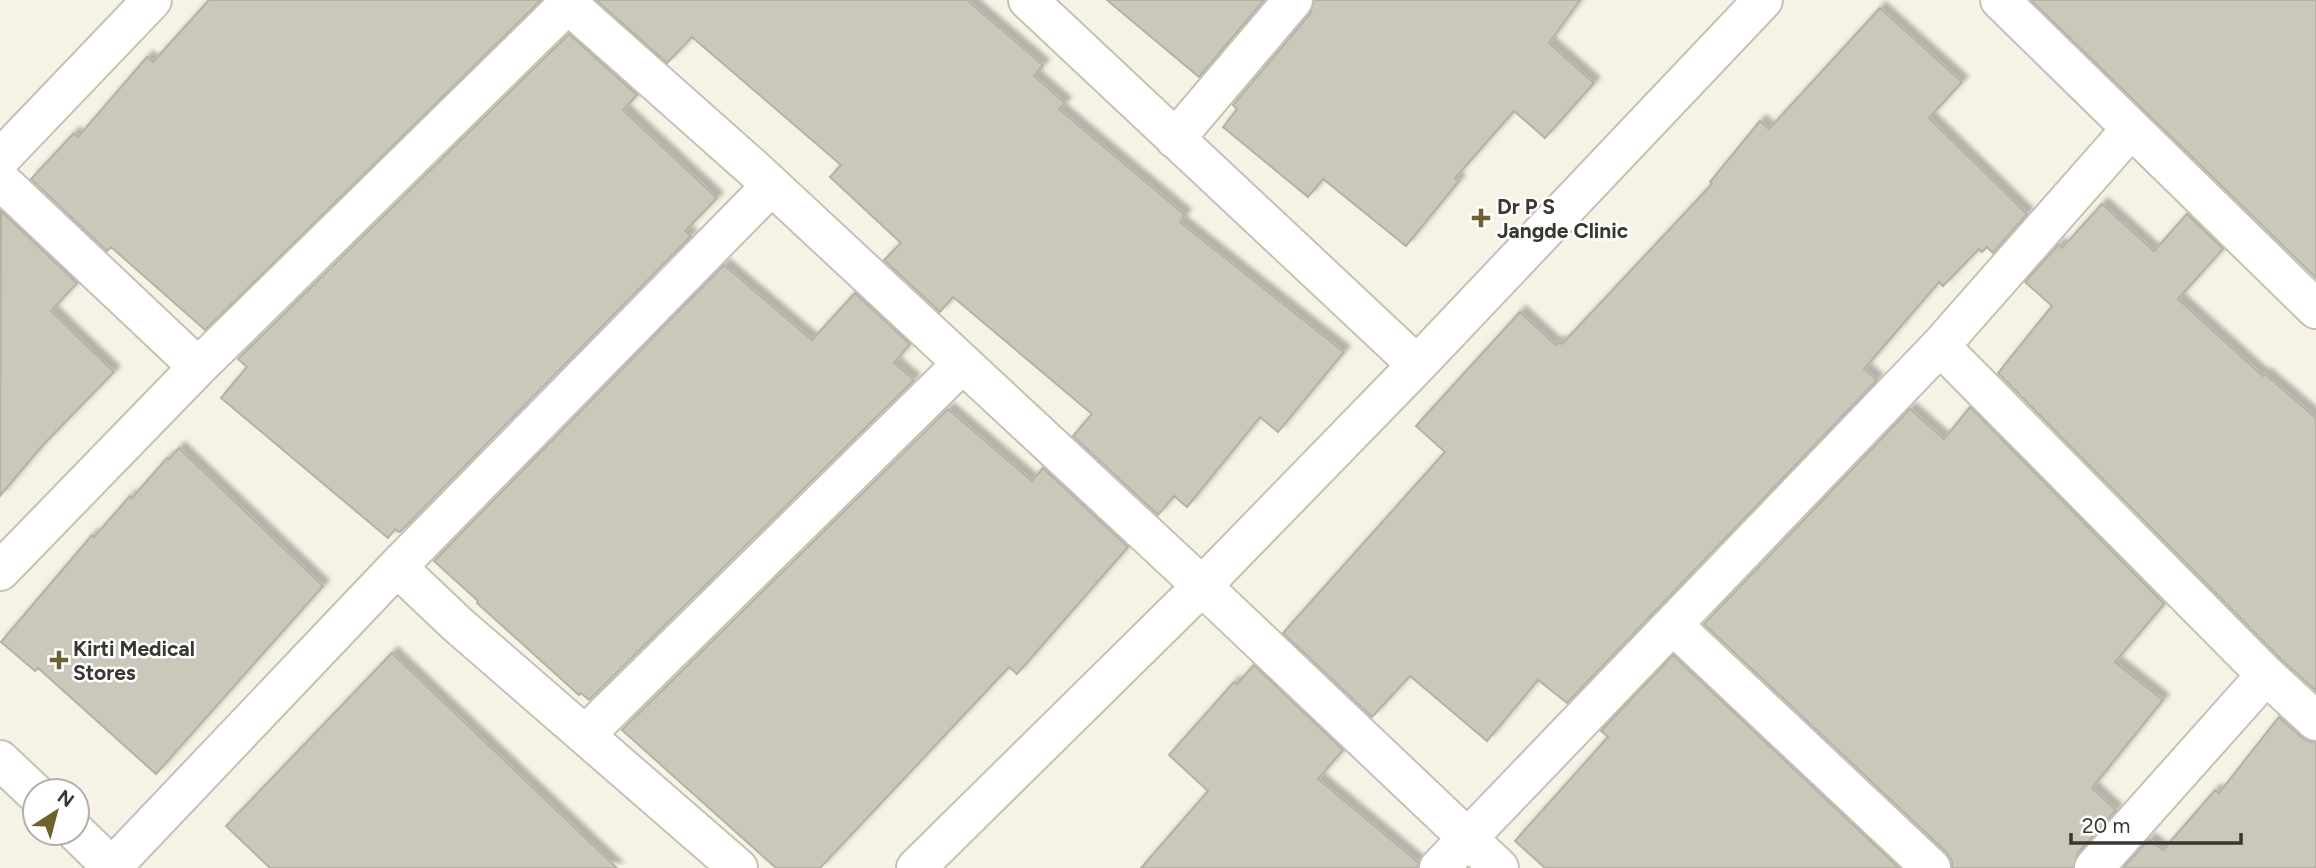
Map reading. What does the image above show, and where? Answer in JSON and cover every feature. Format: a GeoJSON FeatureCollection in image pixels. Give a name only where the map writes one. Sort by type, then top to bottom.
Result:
{"type":"FeatureCollection","features":[{"type":"Feature","properties":{"kind":"street"},"geometry":{"type":"LineString","coordinates":[[0,159],[152,0]]}},
{"type":"Feature","properties":{"kind":"street"},"geometry":{"type":"LineString","coordinates":[[1028,0],[1418,365]]}},
{"type":"Feature","properties":{"kind":"street"},"geometry":{"type":"LineString","coordinates":[[1175,139],[1293,0]]}},
{"type":"Feature","properties":{"kind":"street"},"geometry":{"type":"LineString","coordinates":[[916,868],[1202,586],[1418,365],[1763,0]]}},
{"type":"Feature","properties":{"kind":"street"},"geometry":{"type":"LineString","coordinates":[[2000,0],[2316,309]]}},
{"type":"Feature","properties":{"kind":"street"},"geometry":{"type":"LineString","coordinates":[[0,571],[198,367],[570,2],[1202,586],[1499,868]]}},
{"type":"Feature","properties":{"kind":"street"},"geometry":{"type":"LineString","coordinates":[[1438,868],[1940,346],[2132,129]]}},
{"type":"Feature","properties":{"kind":"street"},"geometry":{"type":"LineString","coordinates":[[0,180],[198,367]]}},
{"type":"Feature","properties":{"kind":"street"},"geometry":{"type":"LineString","coordinates":[[91,846],[113,867],[397,567],[771,186]]}},
{"type":"Feature","properties":{"kind":"street"},"geometry":{"type":"LineString","coordinates":[[1940,346],[2266,675],[2316,721]]}},
{"type":"Feature","properties":{"kind":"street"},"geometry":{"type":"LineString","coordinates":[[584,735],[961,364]]}},
{"type":"Feature","properties":{"kind":"street"},"geometry":{"type":"LineString","coordinates":[[397,567],[457,624],[738,868]]}},
{"type":"Feature","properties":{"kind":"street"},"geometry":{"type":"LineString","coordinates":[[1673,625],[1931,868]]}},
{"type":"Feature","properties":{"kind":"street"},"geometry":{"type":"LineString","coordinates":[[2094,868],[2266,675]]}},
{"type":"Feature","properties":{"kind":"street"},"geometry":{"type":"LineString","coordinates":[[0,760],[21,780]]}},
{"type":"Feature","properties":{"kind":"building"},"geometry":{"type":"Polygon","coordinates":[[[209,0],[541,0],[205,330],[111,247],[107,251],[31,179],[74,133],[78,137],[147,57],[153,62],[209,0]]]}},
{"type":"Feature","properties":{"kind":"building"},"geometry":{"type":"Polygon","coordinates":[[[596,0],[967,0],[1043,65],[1034,76],[1065,103],[1059,109],[1185,215],[1180,222],[1344,352],[1278,432],[1260,417],[1187,507],[1174,496],[1158,515],[1073,436],[1092,414],[953,297],[940,312],[884,260],[901,243],[830,177],[841,165],[692,37],[667,63],[596,0]]]}},
{"type":"Feature","properties":{"kind":"building"},"geometry":{"type":"Polygon","coordinates":[[[1107,0],[1264,0],[1199,77],[1107,0]]]}},
{"type":"Feature","properties":{"kind":"building"},"geometry":{"type":"Polygon","coordinates":[[[1314,0],[1580,0],[1549,43],[1594,83],[1545,138],[1514,111],[1455,178],[1459,181],[1406,246],[1323,179],[1308,197],[1223,127],[1237,109],[1233,105],[1310,14],[1314,0]]]}},
{"type":"Feature","properties":{"kind":"building"},"geometry":{"type":"Polygon","coordinates":[[[2031,0],[2316,0],[2316,278],[2031,0]]]}},
{"type":"Feature","properties":{"kind":"building"},"geometry":{"type":"Polygon","coordinates":[[[1880,8],[1962,82],[1929,118],[2027,214],[1993,253],[1987,247],[1982,252],[1979,249],[1943,286],[1939,282],[1864,369],[1877,380],[1567,703],[1538,680],[1487,741],[1410,676],[1372,717],[1283,633],[1445,452],[1416,426],[1520,312],[1556,345],[1559,342],[1562,344],[1712,184],[1710,182],[1760,121],[1769,129],[1880,8]]]}},
{"type":"Feature","properties":{"kind":"building"},"geometry":{"type":"Polygon","coordinates":[[[569,34],[637,95],[623,110],[717,198],[685,231],[691,236],[401,531],[395,529],[388,538],[221,398],[247,367],[238,359],[569,34]]]}},
{"type":"Feature","properties":{"kind":"building"},"geometry":{"type":"Polygon","coordinates":[[[2102,204],[2154,251],[2187,214],[2223,249],[2178,299],[2263,376],[2265,374],[2316,418],[2316,691],[2281,659],[1998,373],[2052,306],[2025,282],[2059,244],[2062,248],[2102,204]]]}},
{"type":"Feature","properties":{"kind":"building"},"geometry":{"type":"Polygon","coordinates":[[[1,211],[77,283],[51,311],[114,372],[41,447],[0,496],[1,211]]]}},
{"type":"Feature","properties":{"kind":"building"},"geometry":{"type":"Polygon","coordinates":[[[724,265],[812,340],[855,293],[910,344],[894,363],[914,380],[589,700],[581,693],[579,695],[434,561],[724,265]]]}},
{"type":"Feature","properties":{"kind":"building"},"geometry":{"type":"Polygon","coordinates":[[[1970,407],[2164,604],[2115,662],[2163,700],[2092,788],[2116,810],[2078,853],[2073,868],[1952,868],[1952,861],[1946,852],[1704,624],[1910,409],[1944,439],[1970,407]]]}},
{"type":"Feature","properties":{"kind":"building"},"geometry":{"type":"Polygon","coordinates":[[[948,409],[1032,481],[1043,468],[1128,547],[1017,674],[1009,667],[820,868],[776,868],[622,730],[948,409]]]}},
{"type":"Feature","properties":{"kind":"building"},"geometry":{"type":"Polygon","coordinates":[[[179,448],[323,586],[156,774],[38,668],[35,671],[1,642],[92,535],[94,537],[130,496],[132,498],[179,448]]]}},
{"type":"Feature","properties":{"kind":"building"},"geometry":{"type":"Polygon","coordinates":[[[392,653],[617,868],[270,868],[226,826],[392,653]]]}},
{"type":"Feature","properties":{"kind":"building"},"geometry":{"type":"Polygon","coordinates":[[[1673,655],[1899,868],[1545,868],[1515,841],[1608,737],[1601,731],[1673,655]]]}},
{"type":"Feature","properties":{"kind":"building"},"geometry":{"type":"Polygon","coordinates":[[[1254,665],[1343,750],[1318,779],[1418,862],[1418,868],[1141,868],[1208,791],[1169,755],[1234,682],[1237,684],[1254,665]]]}},
{"type":"Feature","properties":{"kind":"building"},"geometry":{"type":"Polygon","coordinates":[[[2279,717],[2301,737],[2316,742],[2316,868],[2123,868],[2149,839],[2163,850],[2215,790],[2219,793],[2279,717]]]}},
{"type":"Feature","properties":{"kind":"place","name":"Dr P S Jangde Clinic"},"geometry":{"type":"Point","coordinates":[1481,218]}},
{"type":"Feature","properties":{"kind":"place","name":"Kirti Medical Stores"},"geometry":{"type":"Point","coordinates":[59,660]}}]}
